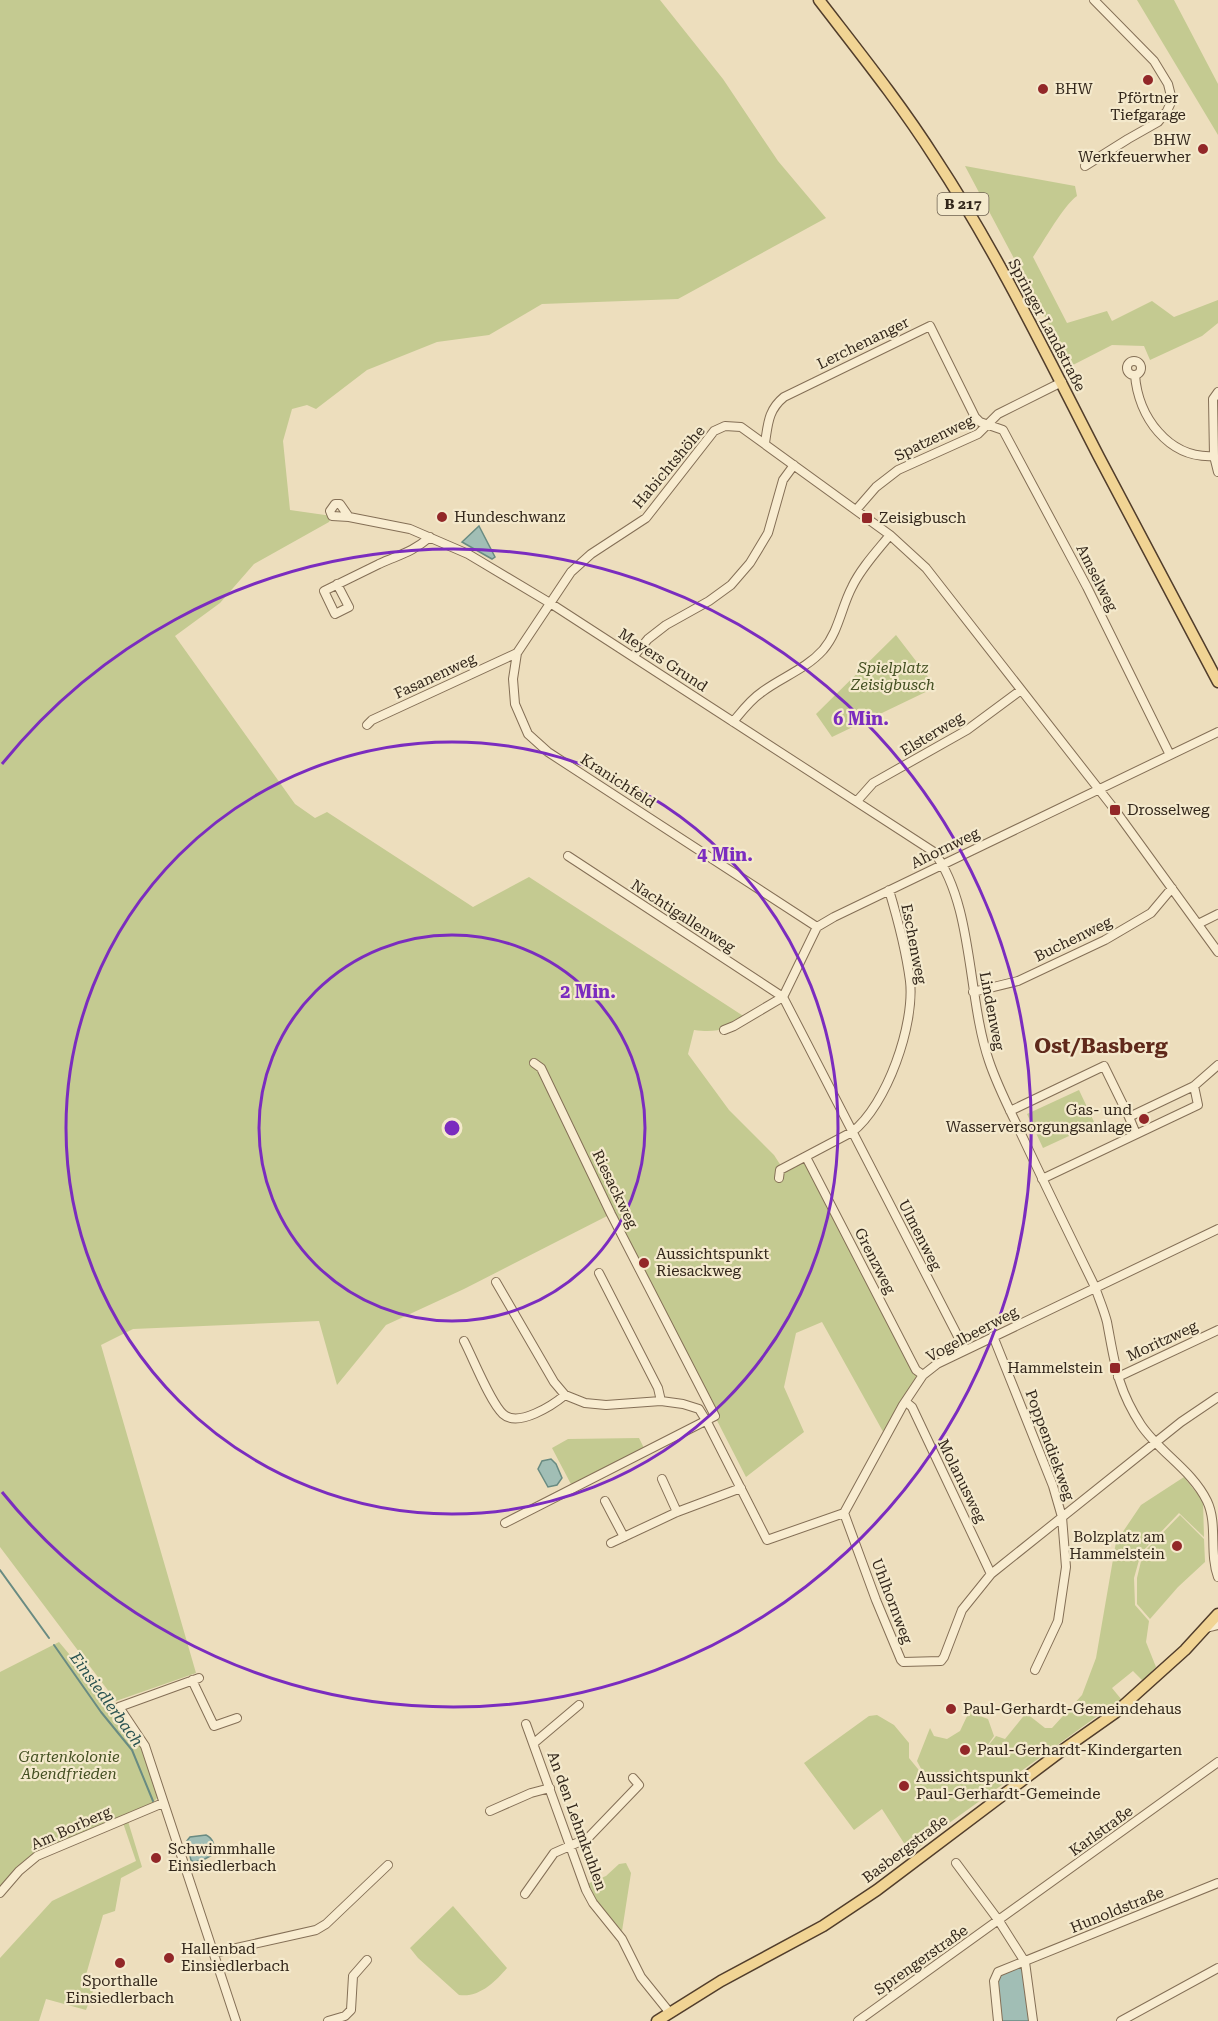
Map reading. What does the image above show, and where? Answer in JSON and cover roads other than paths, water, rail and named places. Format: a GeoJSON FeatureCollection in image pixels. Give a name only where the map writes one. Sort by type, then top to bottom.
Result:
{"type":"FeatureCollection","features":[{"type":"Feature","properties":{"kind":"main road","name":"Springer Landstraße"},"geometry":{"type":"LineString","coordinates":[[819,0],[937,160],[1062,382],[1218,682]]}},
{"type":"Feature","properties":{"kind":"main road","name":"Basbergstraße"},"geometry":{"type":"LineString","coordinates":[[657,2021],[722,1981],[823,1926],[870,1895],[1115,1713],[1163,1671],[1218,1614]]}},
{"type":"Feature","properties":{"kind":"street"},"geometry":{"type":"LineString","coordinates":[[1085,166],[1158,122],[1172,100],[1168,84],[1154,61],[1094,0]]}},
{"type":"Feature","properties":{"kind":"street","name":"Lerchenanger"},"geometry":{"type":"LineString","coordinates":[[765,443],[769,415],[775,404],[784,397],[930,326],[975,417],[987,425]]}},
{"type":"Feature","properties":{"kind":"street"},"geometry":{"type":"LineString","coordinates":[[1135,375],[1136,391],[1152,425],[1165,440],[1182,452],[1198,457],[1214,456]]}},
{"type":"Feature","properties":{"kind":"street","name":"Spatzenweg"},"geometry":{"type":"LineString","coordinates":[[855,510],[876,487],[898,470],[978,434],[998,414],[1062,382]]}},
{"type":"Feature","properties":{"kind":"street"},"geometry":{"type":"LineString","coordinates":[[1218,392],[1213,399],[1214,456],[1218,472]]}},
{"type":"Feature","properties":{"kind":"street","name":"Amselweg"},"geometry":{"type":"LineString","coordinates":[[987,425],[1003,430],[1087,587],[1170,755]]}},
{"type":"Feature","properties":{"kind":"street","name":"Habichtshöhe"},"geometry":{"type":"LineString","coordinates":[[550,603],[571,572],[591,554],[646,518],[714,432],[725,426],[741,427],[794,465]]}},
{"type":"Feature","properties":{"kind":"street"},"geometry":{"type":"LineString","coordinates":[[633,657],[648,639],[666,625],[710,602],[731,585],[750,563],[768,533],[783,480],[794,465],[890,535],[926,568],[1115,810],[1218,952]]}},
{"type":"Feature","properties":{"kind":"street","name":"Meyers Grund"},"geometry":{"type":"LineString","coordinates":[[349,517],[411,530],[468,554],[550,603],[857,801],[934,852],[943,864]]}},
{"type":"Feature","properties":{"kind":"street"},"geometry":{"type":"LineString","coordinates":[[733,722],[762,692],[803,667],[821,651],[831,639],[858,575],[890,535]]}},
{"type":"Feature","properties":{"kind":"street"},"geometry":{"type":"LineString","coordinates":[[337,584],[414,550],[430,537]]}},
{"type":"Feature","properties":{"kind":"street","name":"Kranichfeld"},"geometry":{"type":"LineString","coordinates":[[550,603],[517,653],[513,673],[515,704],[528,734],[548,752],[817,927]]}},
{"type":"Feature","properties":{"kind":"street","name":"Fasanenweg"},"geometry":{"type":"LineString","coordinates":[[367,725],[372,720],[517,653]]}},
{"type":"Feature","properties":{"kind":"street","name":"Elsterweg"},"geometry":{"type":"LineString","coordinates":[[857,801],[873,783],[967,730],[1021,690]]}},
{"type":"Feature","properties":{"kind":"street","name":"Ahornweg"},"geometry":{"type":"LineString","coordinates":[[817,927],[888,890],[1218,732]]}},
{"type":"Feature","properties":{"kind":"street","name":"Nachtigallenweg"},"geometry":{"type":"LineString","coordinates":[[568,856],[783,997]]}},
{"type":"Feature","properties":{"kind":"street","name":"Lindenweg"},"geometry":{"type":"LineString","coordinates":[[943,864],[955,896],[964,933],[982,1038],[989,1063],[1095,1287]]}},
{"type":"Feature","properties":{"kind":"street","name":"Buchenweg"},"geometry":{"type":"LineString","coordinates":[[974,992],[1018,981],[1105,940],[1151,913],[1172,888]]}},
{"type":"Feature","properties":{"kind":"street","name":"Eschenweg"},"geometry":{"type":"LineString","coordinates":[[852,1132],[862,1124],[888,1083],[907,1019],[910,982],[900,927],[888,890]]}},
{"type":"Feature","properties":{"kind":"street"},"geometry":{"type":"LineString","coordinates":[[1198,924],[1218,914]]}},
{"type":"Feature","properties":{"kind":"street"},"geometry":{"type":"LineString","coordinates":[[724,1030],[735,1026],[783,997],[817,927]]}},
{"type":"Feature","properties":{"kind":"street","name":"Ulmenweg"},"geometry":{"type":"LineString","coordinates":[[783,997],[965,1350]]}},
{"type":"Feature","properties":{"kind":"street","name":"Riesackweg"},"geometry":{"type":"LineString","coordinates":[[534,1063],[541,1068],[611,1214],[710,1404],[715,1416],[707,1422],[767,1540],[844,1513]]}},
{"type":"Feature","properties":{"kind":"street"},"geometry":{"type":"LineString","coordinates":[[1129,1117],[1194,1086],[1218,1065]]}},
{"type":"Feature","properties":{"kind":"street"},"geometry":{"type":"LineString","coordinates":[[1010,1111],[1104,1066],[1137,1134]]}},
{"type":"Feature","properties":{"kind":"street"},"geometry":{"type":"LineString","coordinates":[[1042,1179],[1198,1105],[1194,1086]]}},
{"type":"Feature","properties":{"kind":"street"},"geometry":{"type":"LineString","coordinates":[[779,1178],[780,1170],[852,1132]]}},
{"type":"Feature","properties":{"kind":"street","name":"Grenzweg"},"geometry":{"type":"LineString","coordinates":[[806,1157],[916,1370],[923,1375]]}},
{"type":"Feature","properties":{"kind":"street","name":"Vogelbeerweg"},"geometry":{"type":"LineString","coordinates":[[844,1513],[906,1402],[923,1375],[937,1364],[1218,1229]]}},
{"type":"Feature","properties":{"kind":"street"},"geometry":{"type":"LineString","coordinates":[[599,1273],[658,1388],[661,1401]]}},
{"type":"Feature","properties":{"kind":"street"},"geometry":{"type":"LineString","coordinates":[[496,1282],[554,1382],[565,1395],[585,1403],[606,1405],[661,1401],[683,1404],[699,1410],[707,1422],[505,1523]]}},
{"type":"Feature","properties":{"kind":"street"},"geometry":{"type":"LineString","coordinates":[[1095,1287],[1106,1320],[1118,1377],[1131,1408],[1156,1444],[1185,1472],[1207,1501],[1211,1513],[1212,1549],[1218,1577]]}},
{"type":"Feature","properties":{"kind":"street","name":"Moritzweg"},"geometry":{"type":"LineString","coordinates":[[1118,1377],[1218,1330]]}},
{"type":"Feature","properties":{"kind":"street","name":"Poppendiekweg"},"geometry":{"type":"LineString","coordinates":[[993,1336],[1053,1486],[1062,1517],[1066,1567],[1058,1621],[1035,1670]]}},
{"type":"Feature","properties":{"kind":"street"},"geometry":{"type":"LineString","coordinates":[[464,1341],[489,1392],[502,1414],[508,1418],[518,1419],[544,1410],[565,1395]]}},
{"type":"Feature","properties":{"kind":"street"},"geometry":{"type":"LineString","coordinates":[[992,1574],[1181,1422],[1218,1397]]}},
{"type":"Feature","properties":{"kind":"street","name":"Molanusweg"},"geometry":{"type":"LineString","coordinates":[[906,1402],[912,1407],[992,1574]]}},
{"type":"Feature","properties":{"kind":"street"},"geometry":{"type":"LineString","coordinates":[[662,1479],[677,1512]]}},
{"type":"Feature","properties":{"kind":"street"},"geometry":{"type":"LineString","coordinates":[[611,1543],[677,1512],[741,1488]]}},
{"type":"Feature","properties":{"kind":"street"},"geometry":{"type":"LineString","coordinates":[[606,1501],[624,1537]]}},
{"type":"Feature","properties":{"kind":"street","name":"Uhlhornweg"},"geometry":{"type":"LineString","coordinates":[[844,1513],[876,1600],[903,1662],[941,1661],[962,1610],[992,1574]]}},
{"type":"Feature","properties":{"kind":"street"},"geometry":{"type":"LineString","coordinates":[[1206,1628],[1218,1625]]}},
{"type":"Feature","properties":{"kind":"street"},"geometry":{"type":"LineString","coordinates":[[236,2021],[145,1746],[119,1707],[196,1679],[214,1726],[237,1718]]}},
{"type":"Feature","properties":{"kind":"street"},"geometry":{"type":"LineString","coordinates":[[534,1743],[579,1705]]}},
{"type":"Feature","properties":{"kind":"street","name":"An den Lehmkuhlen"},"geometry":{"type":"LineString","coordinates":[[526,1724],[550,1788],[568,1846],[592,1903],[622,1938],[641,1977],[670,2013]]}},
{"type":"Feature","properties":{"kind":"street","name":"Karlstraße"},"geometry":{"type":"LineString","coordinates":[[999,1921],[1218,1762]]}},
{"type":"Feature","properties":{"kind":"street"},"geometry":{"type":"LineString","coordinates":[[525,1894],[554,1853],[588,1838],[639,1785],[633,1778]]}},
{"type":"Feature","properties":{"kind":"street"},"geometry":{"type":"LineString","coordinates":[[490,1811],[531,1793],[550,1788]]}},
{"type":"Feature","properties":{"kind":"street","name":"Am Borberg"},"geometry":{"type":"LineString","coordinates":[[0,1893],[19,1871],[37,1856],[163,1803]]}},
{"type":"Feature","properties":{"kind":"street"},"geometry":{"type":"LineString","coordinates":[[956,1863],[999,1921],[1025,1962],[1033,2021]]}},
{"type":"Feature","properties":{"kind":"street"},"geometry":{"type":"LineString","coordinates":[[214,1953],[316,1930],[326,1924],[388,1865]]}},
{"type":"Feature","properties":{"kind":"street","name":"Hunoldstraße"},"geometry":{"type":"LineString","coordinates":[[998,2021],[994,1981],[998,1972],[1218,1883]]}},
{"type":"Feature","properties":{"kind":"street","name":"Sprengerstraße"},"geometry":{"type":"LineString","coordinates":[[863,2019],[999,1921]]}},
{"type":"Feature","properties":{"kind":"street"},"geometry":{"type":"LineString","coordinates":[[328,2021],[345,2016],[351,2010],[352,1976],[367,1959]]}},
{"type":"Feature","properties":{"kind":"street"},"geometry":{"type":"LineString","coordinates":[[1121,2021],[1218,1968]]}},
{"type":"Feature","properties":{"kind":"water"},"geometry":{"type":"Polygon","coordinates":[[[479,526],[495,557],[492,559],[462,542],[479,526]]]}},
{"type":"Feature","properties":{"kind":"water"},"geometry":{"type":"Polygon","coordinates":[[[551,1459],[556,1464],[562,1478],[557,1485],[548,1487],[538,1469],[542,1461],[551,1459]]]}},
{"type":"Feature","properties":{"kind":"water"},"geometry":{"type":"Polygon","coordinates":[[[206,1835],[213,1843],[214,1854],[194,1862],[191,1860],[186,1842],[190,1837],[206,1835]]]}},
{"type":"Feature","properties":{"kind":"water"},"geometry":{"type":"Polygon","coordinates":[[[1024,1966],[1032,2021],[1001,2021],[997,1982],[1000,1974],[1024,1966]]]}},
{"type":"Feature","properties":{"kind":"waterway","name":"Einsiedlerbach"},"geometry":{"type":"LineString","coordinates":[[0,1570],[49,1638]]}},
{"type":"Feature","properties":{"kind":"waterway","name":"Einsiedlerbach"},"geometry":{"type":"LineString","coordinates":[[54,1645],[101,1712],[132,1750],[153,1801]]}},
{"type":"Feature","properties":{"kind":"place","name":"Pförtner Tiefgarage"},"geometry":{"type":"Point","coordinates":[1148,80]}},
{"type":"Feature","properties":{"kind":"place","name":"BHW"},"geometry":{"type":"Point","coordinates":[1043,89]}},
{"type":"Feature","properties":{"kind":"place","name":"BHW Werkfeuerwher"},"geometry":{"type":"Point","coordinates":[1203,149]}},
{"type":"Feature","properties":{"kind":"place","name":"Hundeschwanz"},"geometry":{"type":"Point","coordinates":[442,517]}},
{"type":"Feature","properties":{"kind":"place","name":"Zeisigbusch"},"geometry":{"type":"Point","coordinates":[867,518]}},
{"type":"Feature","properties":{"kind":"place","name":"Drosselweg"},"geometry":{"type":"Point","coordinates":[1115,810]}},
{"type":"Feature","properties":{"kind":"place","name":"Gas- und Wasserversorgungsanlage"},"geometry":{"type":"Point","coordinates":[1144,1119]}},
{"type":"Feature","properties":{"kind":"place","name":"Aussichtspunkt Riesackweg"},"geometry":{"type":"Point","coordinates":[644,1263]}},
{"type":"Feature","properties":{"kind":"place","name":"Hammelstein"},"geometry":{"type":"Point","coordinates":[1115,1368]}},
{"type":"Feature","properties":{"kind":"place","name":"Bolzplatz am Hammelstein"},"geometry":{"type":"Point","coordinates":[1177,1546]}},
{"type":"Feature","properties":{"kind":"place","name":"Paul-Gerhardt-Gemeindehaus"},"geometry":{"type":"Point","coordinates":[951,1709]}},
{"type":"Feature","properties":{"kind":"place","name":"Paul-Gerhardt-Kindergarten"},"geometry":{"type":"Point","coordinates":[965,1750]}},
{"type":"Feature","properties":{"kind":"place","name":"Aussichtspunkt Paul-Gerhardt-Gemeinde"},"geometry":{"type":"Point","coordinates":[904,1786]}},
{"type":"Feature","properties":{"kind":"place","name":"Schwimmhalle Einsiedlerbach"},"geometry":{"type":"Point","coordinates":[156,1858]}},
{"type":"Feature","properties":{"kind":"place","name":"Hallenbad Einsiedlerbach"},"geometry":{"type":"Point","coordinates":[169,1958]}},
{"type":"Feature","properties":{"kind":"place","name":"Sporthalle Einsiedlerbach"},"geometry":{"type":"Point","coordinates":[120,1963]}},
{"type":"Feature","properties":{"kind":"district","name":"Ost/Basberg"},"geometry":{"type":"Point","coordinates":[1101,1046]}},
{"type":"Feature","properties":{"kind":"park label","name":"Spielplatz Zeisigbusch"},"geometry":{"type":"Point","coordinates":[893,676]}},
{"type":"Feature","properties":{"kind":"park label","name":"Gartenkolonie Abendfrieden"},"geometry":{"type":"Point","coordinates":[69,1766]}}]}
